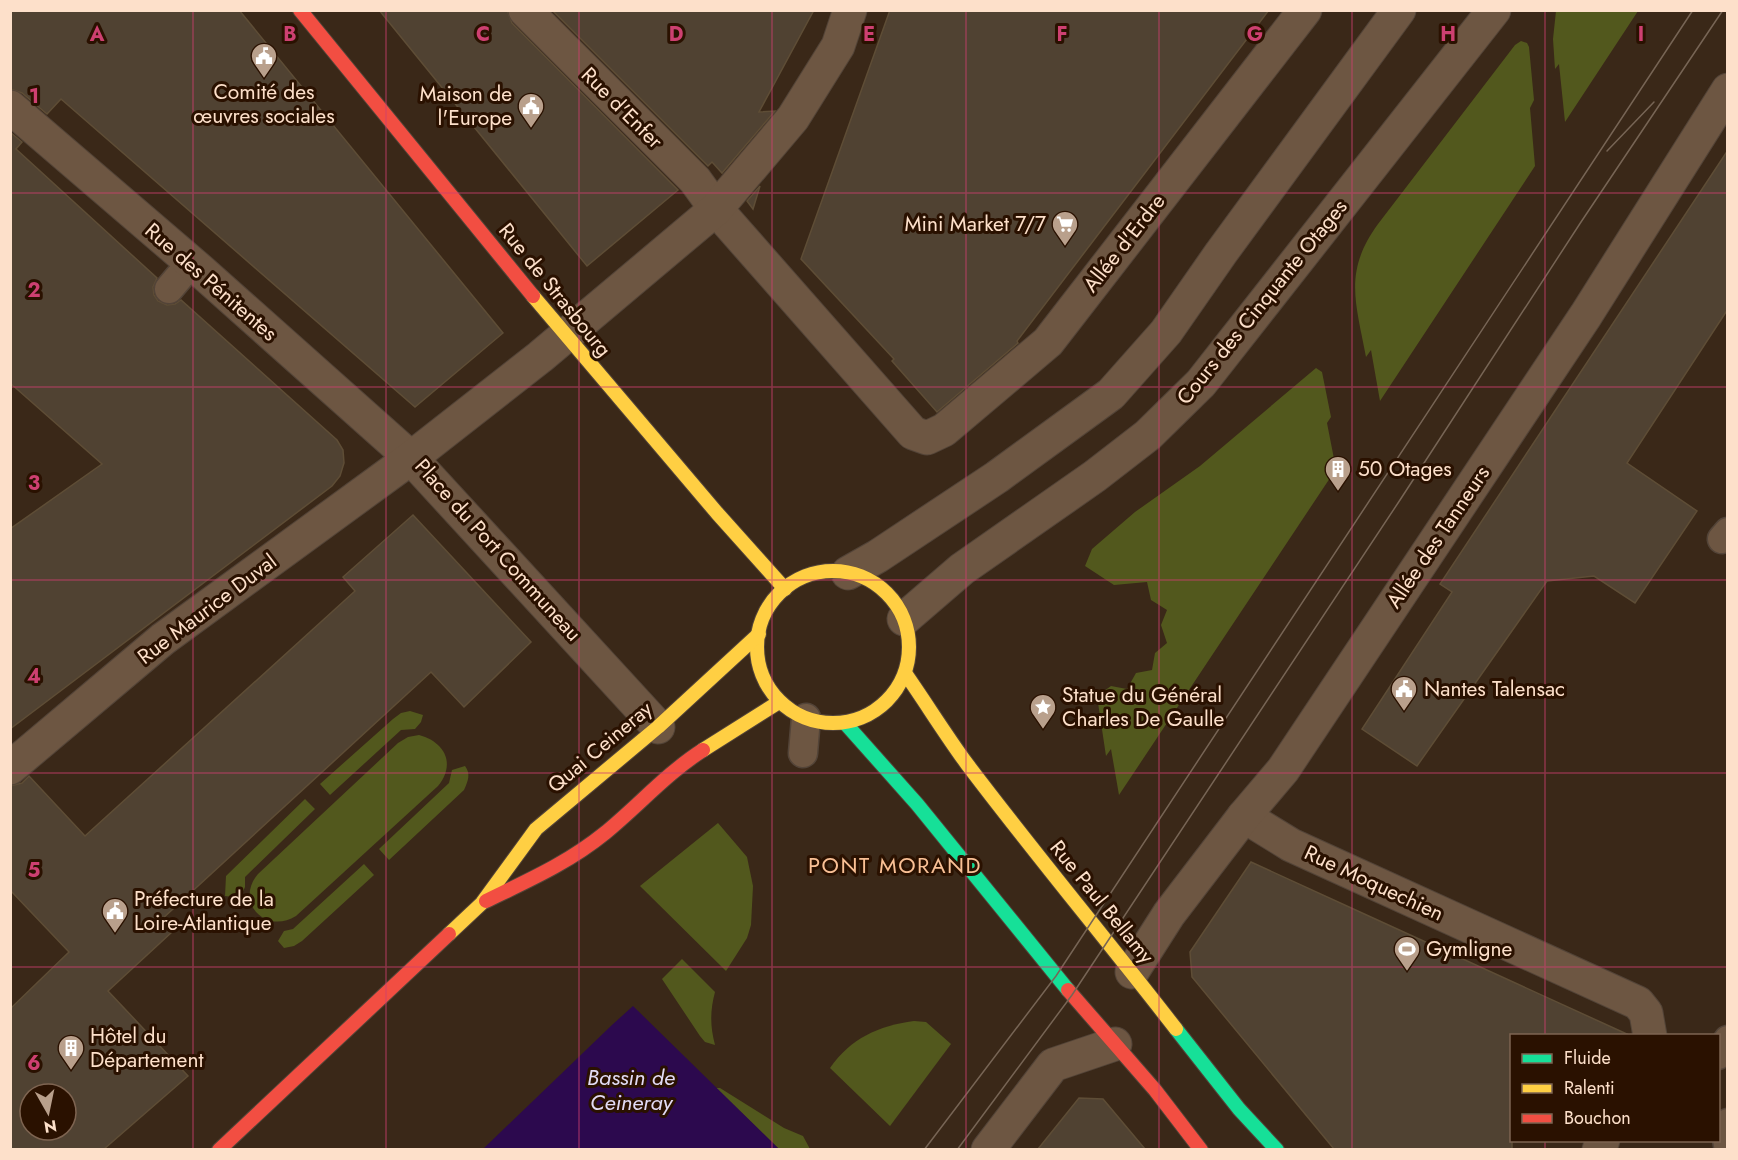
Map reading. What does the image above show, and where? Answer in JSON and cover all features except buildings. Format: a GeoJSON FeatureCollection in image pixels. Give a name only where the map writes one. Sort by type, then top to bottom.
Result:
{"type":"FeatureCollection","features":[{"type":"Feature","properties":{"kind":"main road","name":"Rue de Strasbourg"},"geometry":{"type":"LineString","coordinates":[[300,10],[565,336],[785,589]]}},
{"type":"Feature","properties":{"kind":"main road"},"geometry":{"type":"LineString","coordinates":[[826,571],[848,573],[869,580],[887,593],[904,619],[909,646],[905,673],[894,693],[878,708],[863,717],[845,723],[826,723],[806,718],[792,711],[779,702],[766,685],[757,655],[759,634],[763,617],[772,602],[785,589],[804,577],[826,571]]}},
{"type":"Feature","properties":{"kind":"main road","name":"Quai Ceineray"},"geometry":{"type":"LineString","coordinates":[[219,1149],[482,903],[536,829],[658,727],[759,634]]}},
{"type":"Feature","properties":{"kind":"main road","name":"Rue Paul Bellamy"},"geometry":{"type":"LineString","coordinates":[[905,673],[965,761],[1046,867],[1239,1109],[1277,1149]]}},
{"type":"Feature","properties":{"kind":"main road","name":"Quai Ceineray"},"geometry":{"type":"LineString","coordinates":[[482,903],[566,862],[604,833],[687,760],[779,702]]}},
{"type":"Feature","properties":{"kind":"main road"},"geometry":{"type":"LineString","coordinates":[[845,723],[917,804],[1056,976],[1155,1090],[1201,1149]]}},
{"type":"Feature","properties":{"kind":"street","name":"Rue d'Enfer"},"geometry":{"type":"LineString","coordinates":[[525,10],[694,180],[716,209]]}},
{"type":"Feature","properties":{"kind":"street","name":"Place du Port Communeau"},"geometry":{"type":"LineString","coordinates":[[658,727],[411,458],[565,336],[716,209],[793,118],[838,46],[850,10]]}},
{"type":"Feature","properties":{"kind":"street","name":"Allée d'Erdre"},"geometry":{"type":"LineString","coordinates":[[716,209],[913,433],[927,438],[944,430],[1048,342],[1305,10]]}},
{"type":"Feature","properties":{"kind":"street"},"geometry":{"type":"LineString","coordinates":[[848,573],[915,532],[997,477],[1111,394],[1166,332],[1399,10]]}},
{"type":"Feature","properties":{"kind":"street","name":"Cours des Cinquante Otages"},"geometry":{"type":"LineString","coordinates":[[904,619],[963,569],[1087,482],[1139,442],[1201,383],[1494,10]]}},
{"type":"Feature","properties":{"kind":"street","name":"Allée des Tanneurs"},"geometry":{"type":"LineString","coordinates":[[1132,972],[1169,914],[1244,816],[1283,770],[1586,315],[1728,90]]}},
{"type":"Feature","properties":{"kind":"street","name":"Rue des Pénitentes"},"geometry":{"type":"LineString","coordinates":[[10,107],[191,263],[411,458]]}},
{"type":"Feature","properties":{"kind":"street","name":"Rue Maurice Duval"},"geometry":{"type":"LineString","coordinates":[[10,768],[163,639],[411,458]]}},
{"type":"Feature","properties":{"kind":"street","name":"Rue Moquechien"},"geometry":{"type":"LineString","coordinates":[[1244,816],[1291,845],[1638,1003],[1646,1013],[1650,1034]]}},
{"type":"Feature","properties":{"kind":"street"},"geometry":{"type":"LineString","coordinates":[[988,1149],[1053,1065],[1115,1044]]}},
{"type":"Feature","properties":{"kind":"lane"},"geometry":{"type":"LineString","coordinates":[[169,289],[191,263]]}},
{"type":"Feature","properties":{"kind":"lane"},"geometry":{"type":"LineString","coordinates":[[803,753],[806,718]]}},
{"type":"Feature","properties":{"kind":"lane"},"geometry":{"type":"LineString","coordinates":[[1720,1053],[1728,1040]]}},
{"type":"Feature","properties":{"kind":"lane"},"geometry":{"type":"LineString","coordinates":[[1728,1123],[1725,1126],[1728,1145]]}},
{"type":"Feature","properties":{"kind":"green space"},"geometry":{"type":"Polygon","coordinates":[[[1556,11],[1638,11],[1565,122],[1559,64],[1555,69],[1553,39],[1556,11]]]}},
{"type":"Feature","properties":{"kind":"green space"},"geometry":{"type":"Polygon","coordinates":[[[1521,41],[1527,43],[1529,47],[1534,100],[1530,108],[1535,166],[1380,401],[1371,350],[1366,357],[1356,304],[1356,273],[1360,257],[1378,224],[1515,45],[1521,41]]]}},
{"type":"Feature","properties":{"kind":"green space"},"geometry":{"type":"Polygon","coordinates":[[[1316,368],[1322,372],[1331,417],[1327,423],[1336,469],[1119,795],[1111,749],[1106,756],[1097,696],[1111,686],[1127,689],[1136,673],[1152,670],[1155,653],[1167,643],[1161,625],[1167,610],[1151,600],[1147,582],[1114,585],[1085,566],[1092,549],[1135,512],[1200,466],[1316,368]]]}},
{"type":"Feature","properties":{"kind":"green space"},"geometry":{"type":"Polygon","coordinates":[[[410,711],[423,715],[415,729],[401,730],[330,795],[320,784],[393,719],[401,713],[410,711]]]}},
{"type":"Feature","properties":{"kind":"green space"},"geometry":{"type":"Polygon","coordinates":[[[419,735],[435,743],[445,755],[446,770],[438,786],[296,916],[285,921],[274,921],[257,913],[250,895],[258,874],[398,743],[408,737],[419,735]]]}},
{"type":"Feature","properties":{"kind":"green space"},"geometry":{"type":"Polygon","coordinates":[[[465,766],[468,781],[464,790],[389,860],[379,849],[449,783],[452,770],[465,766]]]}},
{"type":"Feature","properties":{"kind":"green space"},"geometry":{"type":"Polygon","coordinates":[[[305,799],[315,809],[245,877],[245,887],[240,898],[225,896],[226,876],[305,799]]]}},
{"type":"Feature","properties":{"kind":"green space"},"geometry":{"type":"Polygon","coordinates":[[[718,823],[747,857],[753,886],[751,925],[747,938],[726,971],[640,886],[718,823]]]}},
{"type":"Feature","properties":{"kind":"green space"},"geometry":{"type":"Polygon","coordinates":[[[364,864],[374,875],[302,941],[284,948],[278,941],[284,931],[293,929],[364,864]]]}},
{"type":"Feature","properties":{"kind":"green space"},"geometry":{"type":"Polygon","coordinates":[[[682,959],[715,992],[711,1019],[715,1045],[705,1042],[700,1036],[662,979],[682,959]]]}},
{"type":"Feature","properties":{"kind":"green space"},"geometry":{"type":"Polygon","coordinates":[[[914,1021],[926,1022],[951,1044],[890,1126],[830,1068],[847,1049],[866,1035],[889,1026],[914,1021]]]}},
{"type":"Feature","properties":{"kind":"green space"},"geometry":{"type":"Polygon","coordinates":[[[716,1088],[720,1088],[784,1128],[803,1136],[810,1149],[779,1149],[716,1088]]]}},
{"type":"Feature","properties":{"kind":"water","name":"Bassin de Ceineray"},"geometry":{"type":"Polygon","coordinates":[[[633,1006],[779,1149],[483,1149],[612,1025],[633,1006]]]}},
{"type":"Feature","properties":{"kind":"tram line"},"geometry":{"type":"LineString","coordinates":[[924,1150],[1056,976],[1693,10]]}},
{"type":"Feature","properties":{"kind":"tram line"},"geometry":{"type":"LineString","coordinates":[[957,1150],[1072,995],[1723,10]]}},
{"type":"Feature","properties":{"kind":"tram line"},"geometry":{"type":"LineString","coordinates":[[1607,151],[1654,102]]}},
{"type":"Feature","properties":{"kind":"traffic: fast"},"geometry":{"type":"LineString","coordinates":[[845,723],[917,804],[1068,990]]}},
{"type":"Feature","properties":{"kind":"traffic: fast"},"geometry":{"type":"LineString","coordinates":[[1176,1029],[1239,1109],[1277,1150]]}},
{"type":"Feature","properties":{"kind":"traffic: slow"},"geometry":{"type":"LineString","coordinates":[[533,296],[717,513],[785,589]]}},
{"type":"Feature","properties":{"kind":"traffic: slow"},"geometry":{"type":"LineString","coordinates":[[833,571],[862,577],[887,593],[903,618],[909,647],[903,676],[887,701],[862,717],[833,723],[804,717],[779,701],[763,676],[757,647],[763,618],[779,593],[804,577],[833,571]]}},
{"type":"Feature","properties":{"kind":"traffic: slow"},"geometry":{"type":"LineString","coordinates":[[449,934],[482,903],[536,829],[658,727],[759,634]]}},
{"type":"Feature","properties":{"kind":"traffic: slow"},"geometry":{"type":"LineString","coordinates":[[905,673],[967,764],[1176,1029]]}},
{"type":"Feature","properties":{"kind":"traffic: slow"},"geometry":{"type":"LineString","coordinates":[[703,750],[779,702]]}},
{"type":"Feature","properties":{"kind":"traffic: jam"},"geometry":{"type":"LineString","coordinates":[[300,10],[533,296]]}},
{"type":"Feature","properties":{"kind":"traffic: jam"},"geometry":{"type":"LineString","coordinates":[[486,901],[548,870],[591,844],[677,769],[703,750]]}},
{"type":"Feature","properties":{"kind":"traffic: jam"},"geometry":{"type":"LineString","coordinates":[[219,1150],[449,934]]}},
{"type":"Feature","properties":{"kind":"traffic: jam"},"geometry":{"type":"LineString","coordinates":[[1068,990],[1155,1090],[1201,1150]]}},
{"type":"Feature","properties":{"kind":"place","name":"Comité des œuvres sociales"},"geometry":{"type":"Point","coordinates":[264,79]}},
{"type":"Feature","properties":{"kind":"place","name":"Maison de l'Europe"},"geometry":{"type":"Point","coordinates":[531,129]}},
{"type":"Feature","properties":{"kind":"place","name":"Mini Market 7/7"},"geometry":{"type":"Point","coordinates":[1065,247]}},
{"type":"Feature","properties":{"kind":"place","name":"50 Otages"},"geometry":{"type":"Point","coordinates":[1338,492]}},
{"type":"Feature","properties":{"kind":"place","name":"Nantes Talensac"},"geometry":{"type":"Point","coordinates":[1404,712]}},
{"type":"Feature","properties":{"kind":"place","name":"Statue du Général Charles De Gaulle"},"geometry":{"type":"Point","coordinates":[1043,730]}},
{"type":"Feature","properties":{"kind":"place","name":"Préfecture de la Loire-Atlantique"},"geometry":{"type":"Point","coordinates":[115,934]}},
{"type":"Feature","properties":{"kind":"place","name":"Gymligne"},"geometry":{"type":"Point","coordinates":[1407,972]}},
{"type":"Feature","properties":{"kind":"place","name":"Hôtel du Département"},"geometry":{"type":"Point","coordinates":[71,1071]}},
{"type":"Feature","properties":{"kind":"district","name":"PONT MORAND"},"geometry":{"type":"Point","coordinates":[895,865]}}]}
